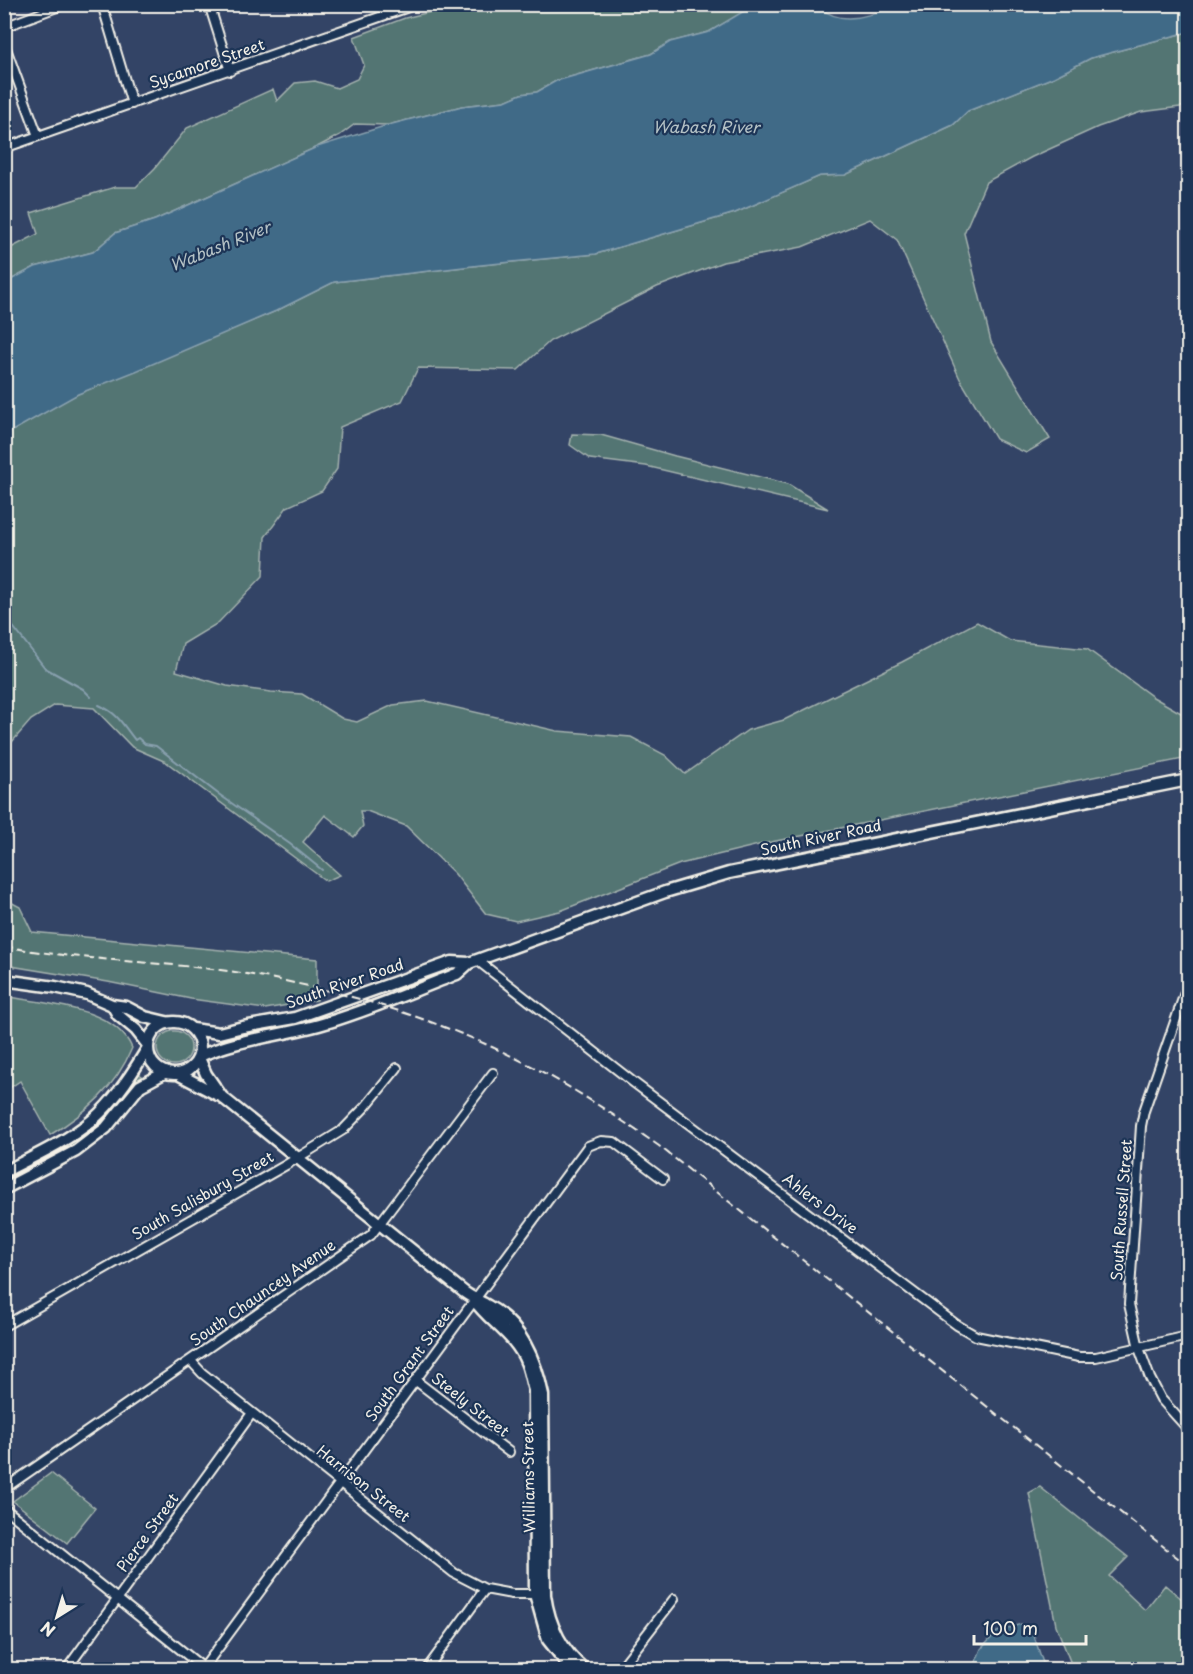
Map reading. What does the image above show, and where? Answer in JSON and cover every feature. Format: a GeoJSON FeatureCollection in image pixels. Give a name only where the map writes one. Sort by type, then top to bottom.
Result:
{"type":"FeatureCollection","features":[{"type":"Feature","properties":{"kind":"main road","name":"South River Road"},"geometry":{"type":"LineString","coordinates":[[193,1029],[219,1033],[295,1018],[452,962],[473,961],[665,892],[729,873],[1188,780]]}},
{"type":"Feature","properties":{"kind":"main road","name":"South River Road"},"geometry":{"type":"LineString","coordinates":[[199,1057],[232,1043],[292,1032],[324,1023],[457,974],[473,961]]}},
{"type":"Feature","properties":{"kind":"main road"},"geometry":{"type":"LineString","coordinates":[[4,980],[87,994],[112,1005],[126,1007],[145,1017],[166,1022],[181,1022],[193,1029],[200,1046],[199,1057],[187,1070],[178,1074],[165,1072],[153,1063],[147,1047],[136,1030],[118,1015],[112,1005]]}},
{"type":"Feature","properties":{"kind":"main road"},"geometry":{"type":"LineString","coordinates":[[4,1172],[83,1127],[98,1115],[125,1083],[154,1031],[166,1022]]}},
{"type":"Feature","properties":{"kind":"main road","name":"Williams Street"},"geometry":{"type":"LineString","coordinates":[[199,1057],[206,1074],[222,1096]]}},
{"type":"Feature","properties":{"kind":"main road"},"geometry":{"type":"LineString","coordinates":[[4,1189],[76,1151],[106,1128],[140,1086],[165,1072]]}},
{"type":"Feature","properties":{"kind":"main road","name":"Williams Street"},"geometry":{"type":"LineString","coordinates":[[178,1074],[222,1096],[474,1300],[484,1314],[513,1341],[526,1362],[534,1390],[535,1594],[548,1640],[572,1670]]}},
{"type":"Feature","properties":{"kind":"main road","name":"Williams Street"},"geometry":{"type":"LineString","coordinates":[[474,1300],[489,1306],[512,1326],[531,1353],[537,1367],[543,1395],[547,1611],[559,1641],[585,1670]]}},
{"type":"Feature","properties":{"kind":"street"},"geometry":{"type":"LineString","coordinates":[[4,27],[65,4]]}},
{"type":"Feature","properties":{"kind":"street"},"geometry":{"type":"LineString","coordinates":[[102,4],[132,104]]}},
{"type":"Feature","properties":{"kind":"street"},"geometry":{"type":"LineString","coordinates":[[209,4],[230,71]]}},
{"type":"Feature","properties":{"kind":"street","name":"Sycamore Street"},"geometry":{"type":"LineString","coordinates":[[4,148],[417,4]]}},
{"type":"Feature","properties":{"kind":"street"},"geometry":{"type":"LineString","coordinates":[[4,44],[38,136]]}},
{"type":"Feature","properties":{"kind":"street","name":"Ahlers Drive"},"geometry":{"type":"LineString","coordinates":[[473,961],[957,1325],[976,1336],[1079,1357],[1096,1358],[1188,1336]]}},
{"type":"Feature","properties":{"kind":"street","name":"South Russell Street"},"geometry":{"type":"LineString","coordinates":[[1188,984],[1144,1111],[1141,1126],[1130,1304],[1139,1348],[1150,1378],[1161,1399],[1188,1430]]}},
{"type":"Feature","properties":{"kind":"street","name":"South Salisbury Street"},"geometry":{"type":"LineString","coordinates":[[4,1326],[344,1130],[397,1068]]}},
{"type":"Feature","properties":{"kind":"street","name":"South Chauncey Avenue"},"geometry":{"type":"LineString","coordinates":[[4,1489],[370,1235],[493,1073]]}},
{"type":"Feature","properties":{"kind":"street","name":"South Grant Street"},"geometry":{"type":"LineString","coordinates":[[204,1669],[588,1146],[601,1141],[614,1142],[663,1179]]}},
{"type":"Feature","properties":{"kind":"street","name":"Harrison Street"},"geometry":{"type":"LineString","coordinates":[[191,1361],[252,1413],[454,1573],[485,1589],[512,1594],[535,1594]]}},
{"type":"Feature","properties":{"kind":"street","name":"Steely Street"},"geometry":{"type":"LineString","coordinates":[[415,1380],[509,1452]]}},
{"type":"Feature","properties":{"kind":"street","name":"Pierce Street"},"geometry":{"type":"LineString","coordinates":[[66,1670],[252,1413]]}},
{"type":"Feature","properties":{"kind":"street"},"geometry":{"type":"LineString","coordinates":[[4,1508],[204,1669]]}},
{"type":"Feature","properties":{"kind":"street"},"geometry":{"type":"LineString","coordinates":[[426,1670],[485,1589]]}},
{"type":"Feature","properties":{"kind":"street"},"geometry":{"type":"LineString","coordinates":[[619,1670],[674,1599]]}},
{"type":"Feature","properties":{"kind":"green space"},"geometry":{"type":"Polygon","coordinates":[[[463,4],[646,4],[652,9],[688,11],[698,5],[756,5],[709,32],[671,42],[651,54],[556,81],[537,92],[521,94],[505,101],[462,106],[388,125],[355,124],[317,147],[155,220],[115,233],[93,252],[35,267],[5,283],[5,251],[38,234],[31,213],[115,187],[136,187],[155,168],[187,128],[273,89],[277,101],[295,83],[315,81],[337,88],[357,79],[364,65],[354,37],[405,18],[463,4]]]}},
{"type":"Feature","properties":{"kind":"green space"},"geometry":{"type":"Polygon","coordinates":[[[1188,32],[1188,106],[1141,112],[1098,127],[1032,157],[986,182],[964,233],[991,342],[1050,439],[1026,453],[996,439],[960,379],[897,240],[870,219],[802,247],[723,262],[657,287],[550,341],[518,370],[418,368],[402,401],[340,427],[337,469],[322,491],[287,507],[265,537],[263,576],[218,623],[183,644],[176,671],[227,686],[302,694],[343,719],[357,722],[393,705],[427,701],[557,731],[631,737],[665,755],[685,774],[748,730],[784,720],[977,622],[1010,641],[1087,649],[1153,697],[1188,717],[1188,758],[771,842],[680,864],[560,911],[516,921],[486,914],[455,874],[406,826],[367,811],[360,811],[363,826],[354,837],[325,815],[303,842],[340,875],[326,881],[166,762],[132,747],[94,708],[55,705],[31,720],[5,750],[5,435],[73,396],[276,311],[334,282],[596,254],[735,213],[820,176],[845,175],[953,125],[968,111],[1054,77],[1091,58],[1188,32]]]}},
{"type":"Feature","properties":{"kind":"green space"},"geometry":{"type":"Polygon","coordinates":[[[572,434],[601,435],[788,484],[828,509],[646,466],[590,459],[570,445],[572,434]]]}},
{"type":"Feature","properties":{"kind":"green space"},"geometry":{"type":"Polygon","coordinates":[[[5,899],[20,907],[32,932],[317,959],[317,1000],[265,1009],[191,999],[5,965],[5,899]]]}},
{"type":"Feature","properties":{"kind":"green space"},"geometry":{"type":"Polygon","coordinates":[[[5,996],[76,1009],[94,1015],[110,1023],[123,1034],[132,1048],[109,1087],[76,1118],[50,1135],[20,1081],[5,1091],[5,996]]]}},
{"type":"Feature","properties":{"kind":"green space"},"geometry":{"type":"Polygon","coordinates":[[[174,1031],[186,1036],[191,1048],[186,1060],[174,1065],[162,1060],[157,1048],[162,1036],[174,1031]]]}},
{"type":"Feature","properties":{"kind":"green space"},"geometry":{"type":"Polygon","coordinates":[[[138,1073],[142,1076],[118,1108],[97,1129],[70,1148],[5,1184],[5,1178],[66,1145],[138,1073]]]}},
{"type":"Feature","properties":{"kind":"green space"},"geometry":{"type":"Polygon","coordinates":[[[51,1473],[95,1508],[67,1543],[13,1501],[51,1473]]]}},
{"type":"Feature","properties":{"kind":"green space"},"geometry":{"type":"Polygon","coordinates":[[[1040,1487],[1128,1557],[1109,1576],[1145,1610],[1165,1585],[1188,1604],[1188,1669],[1073,1669],[1056,1625],[1029,1493],[1040,1487]]]}},
{"type":"Feature","properties":{"kind":"water","name":"Wabash River"},"geometry":{"type":"Polygon","coordinates":[[[903,4],[1188,5],[1188,32],[1091,58],[1054,77],[968,111],[953,125],[845,175],[820,176],[735,213],[596,254],[334,282],[276,311],[78,394],[5,435],[5,283],[35,267],[93,252],[115,233],[155,220],[317,147],[388,125],[462,106],[505,101],[521,94],[537,92],[556,81],[651,54],[670,42],[709,32],[754,5],[822,5],[822,9],[831,15],[851,18],[903,4]]]}},
{"type":"Feature","properties":{"kind":"water"},"geometry":{"type":"Polygon","coordinates":[[[1021,1624],[1032,1630],[1045,1669],[973,1669],[981,1649],[997,1632],[1021,1624]]]}},
{"type":"Feature","properties":{"kind":"waterway"},"geometry":{"type":"LineString","coordinates":[[4,615],[45,668],[83,689],[91,697]]}},
{"type":"Feature","properties":{"kind":"waterway"},"geometry":{"type":"LineString","coordinates":[[99,705],[116,716],[135,740],[138,738],[145,744],[156,746],[322,870]]}},
{"type":"Feature","properties":{"kind":"railway"},"geometry":{"type":"LineString","coordinates":[[4,946],[61,955],[235,972],[301,984],[366,1001],[430,1022],[536,1068],[598,1105],[659,1146],[1188,1566]]}}]}
